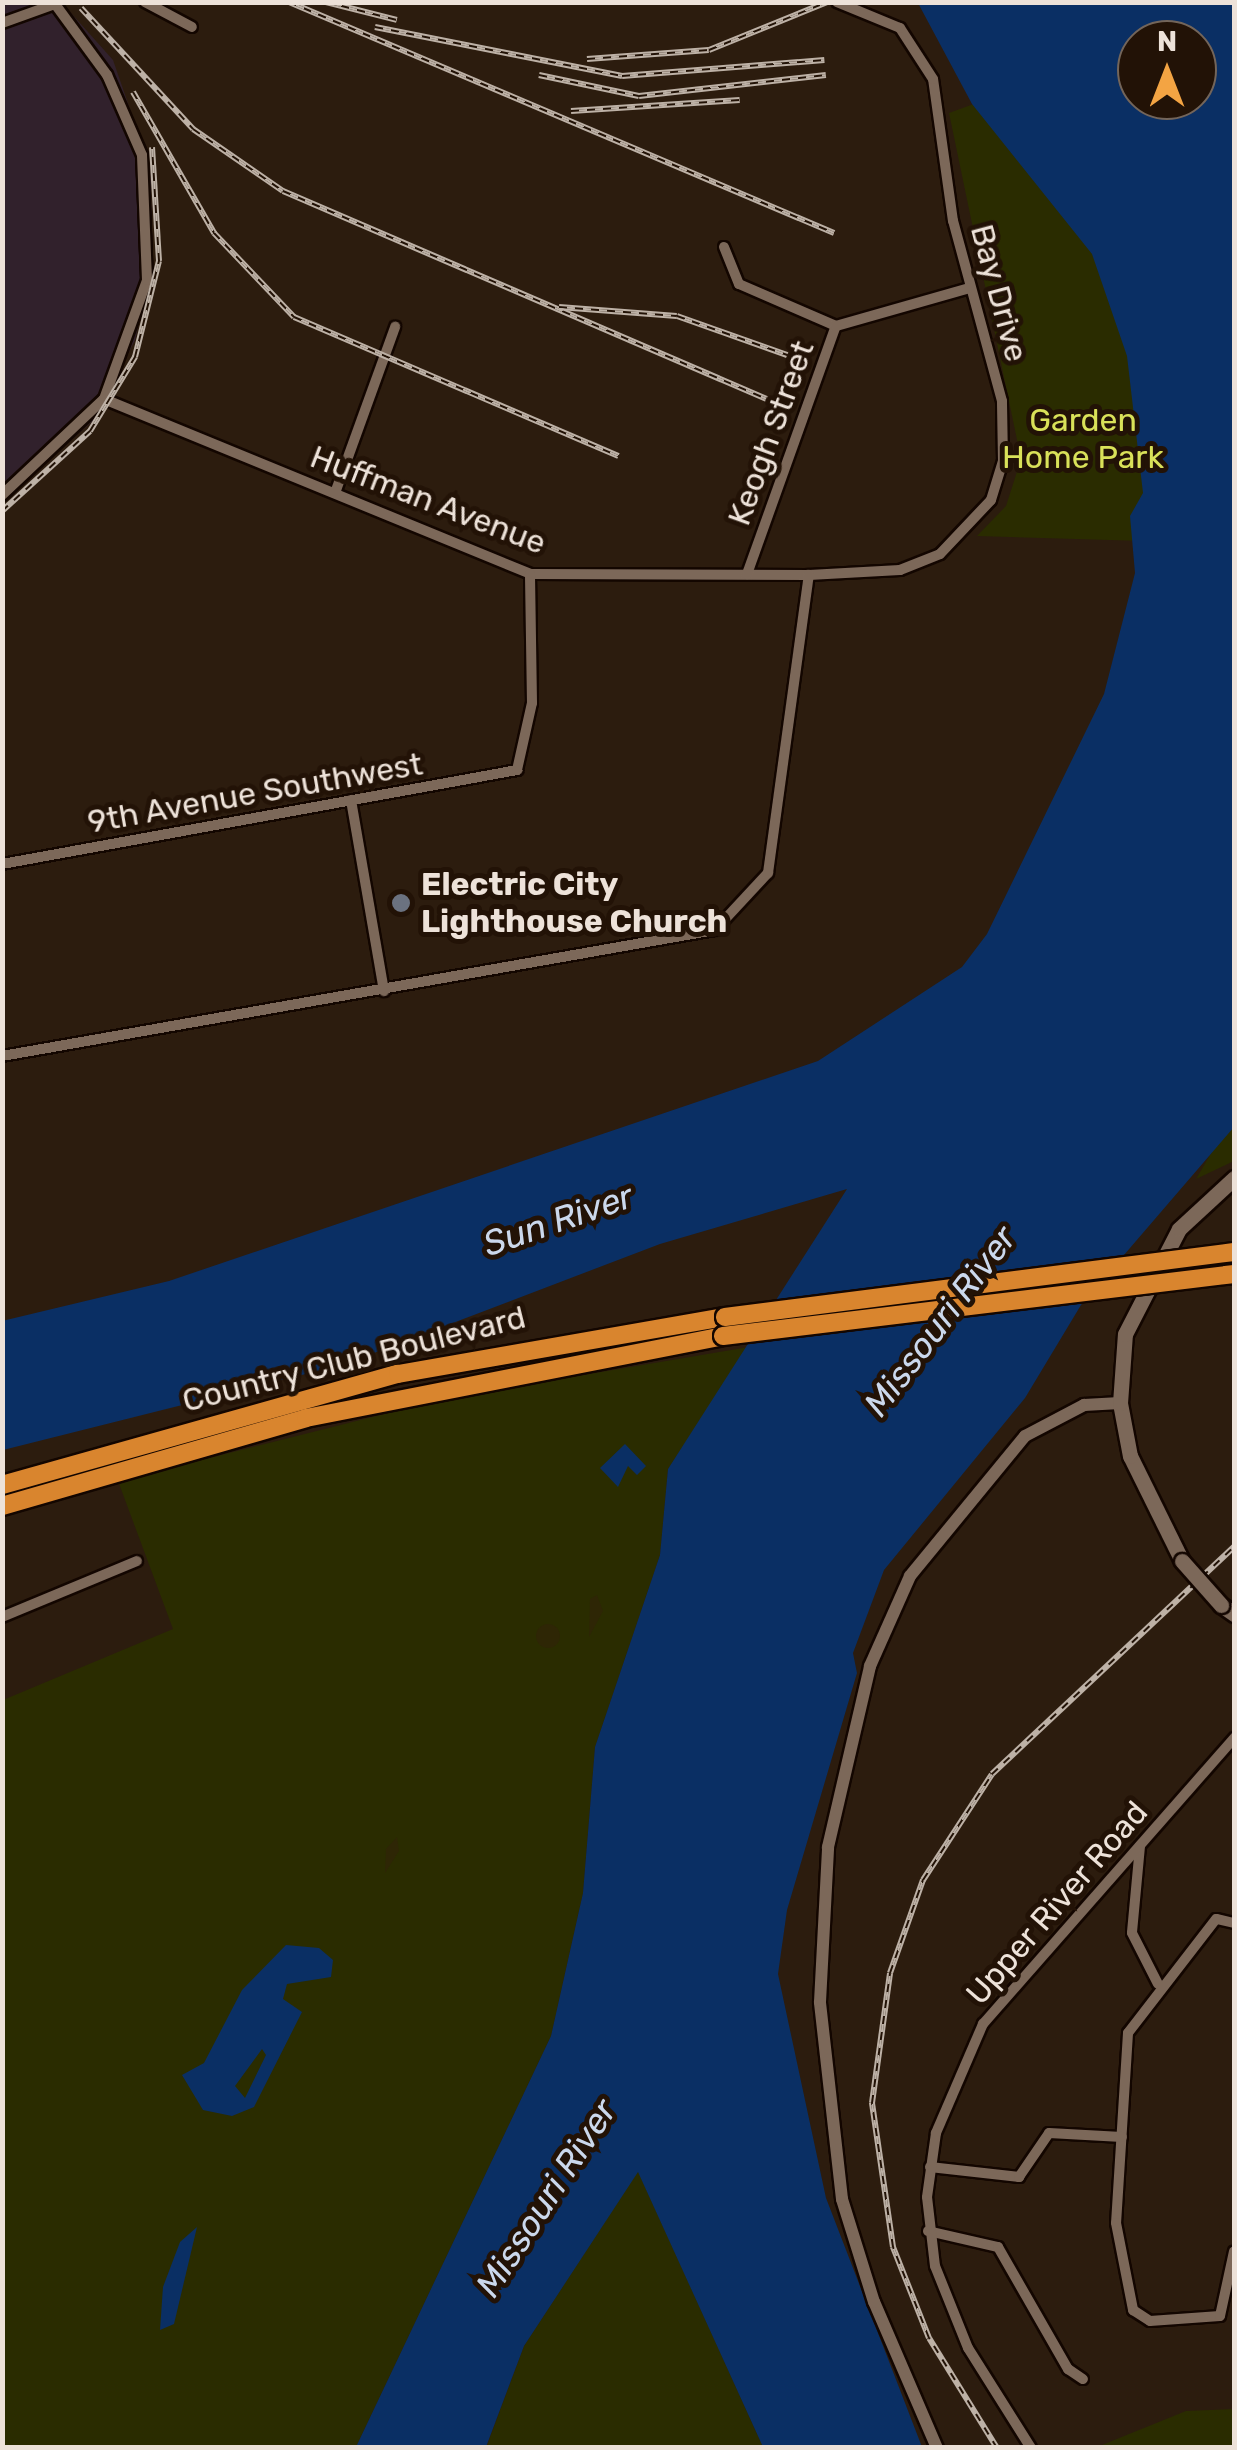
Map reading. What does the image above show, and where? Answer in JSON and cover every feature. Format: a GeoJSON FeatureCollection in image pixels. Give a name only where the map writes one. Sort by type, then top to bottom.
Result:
{"type":"FeatureCollection","features":[{"type":"Feature","properties":{"kind":"highway"},"geometry":{"type":"LineString","coordinates":[[724,1326],[1234,1252]]}},
{"type":"Feature","properties":{"kind":"highway"},"geometry":{"type":"LineString","coordinates":[[724,1326],[1234,1274]]}},
{"type":"Feature","properties":{"kind":"highway","name":"Country Club Boulevard"},"geometry":{"type":"LineString","coordinates":[[2,1485],[398,1374],[724,1326]]}},
{"type":"Feature","properties":{"kind":"highway","name":"Country Club Boulevard"},"geometry":{"type":"LineString","coordinates":[[2,1506],[306,1418],[724,1326]]}},
{"type":"Feature","properties":{"kind":"main road"},"geometry":{"type":"LineString","coordinates":[[1228,1610],[1182,1561],[1130,1456],[1120,1403],[1125,1334],[1179,1229],[1234,1178]]}},
{"type":"Feature","properties":{"kind":"street"},"geometry":{"type":"LineString","coordinates":[[145,2],[192,27]]}},
{"type":"Feature","properties":{"kind":"street","name":"Bay Drive"},"geometry":{"type":"LineString","coordinates":[[809,575],[900,570],[940,554],[991,500],[1006,437],[969,288],[922,54],[900,28],[837,2]]}},
{"type":"Feature","properties":{"kind":"street"},"geometry":{"type":"LineString","coordinates":[[2,23],[57,3],[108,75],[142,155],[147,280],[104,399],[2,495]]}},
{"type":"Feature","properties":{"kind":"street"},"geometry":{"type":"LineString","coordinates":[[724,247],[739,284],[836,326]]}},
{"type":"Feature","properties":{"kind":"street","name":"Keogh Street"},"geometry":{"type":"LineString","coordinates":[[747,574],[836,326],[969,288]]}},
{"type":"Feature","properties":{"kind":"street"},"geometry":{"type":"LineString","coordinates":[[335,493],[396,327]]}},
{"type":"Feature","properties":{"kind":"street","name":"Huffman Avenue"},"geometry":{"type":"LineString","coordinates":[[104,399],[530,574],[809,575]]}},
{"type":"Feature","properties":{"kind":"street","name":"9th Avenue Southwest"},"geometry":{"type":"LineString","coordinates":[[2,864],[517,770],[532,704],[530,574]]}},
{"type":"Feature","properties":{"kind":"street"},"geometry":{"type":"LineString","coordinates":[[2,1056],[704,934],[751,902],[768,873],[787,778],[809,575]]}},
{"type":"Feature","properties":{"kind":"street"},"geometry":{"type":"LineString","coordinates":[[352,800],[384,991]]}},
{"type":"Feature","properties":{"kind":"street"},"geometry":{"type":"LineString","coordinates":[[937,2448],[874,2302],[842,2199],[820,2002],[828,1847],[870,1666],[910,1576],[1026,1436],[1084,1405],[1120,1403]]}},
{"type":"Feature","properties":{"kind":"street"},"geometry":{"type":"LineString","coordinates":[[2,1617],[137,1560]]}},
{"type":"Feature","properties":{"kind":"street","name":"Upper River Road"},"geometry":{"type":"LineString","coordinates":[[1031,2448],[955,2323],[928,2232],[930,2167],[951,2086],[983,2024],[1234,1738]]}},
{"type":"Feature","properties":{"kind":"street"},"geometry":{"type":"LineString","coordinates":[[1140,1845],[1132,1933],[1158,1984]]}},
{"type":"Feature","properties":{"kind":"street"},"geometry":{"type":"LineString","coordinates":[[1234,1923],[1216,1919],[1158,1984],[1128,2033],[1117,2246],[1138,2318],[1214,2321],[1234,2251]]}},
{"type":"Feature","properties":{"kind":"street"},"geometry":{"type":"LineString","coordinates":[[930,2167],[1018,2176],[1050,2133],[1122,2137]]}},
{"type":"Feature","properties":{"kind":"street"},"geometry":{"type":"LineString","coordinates":[[928,2232],[998,2247],[1068,2369],[1083,2379]]}},
{"type":"Feature","properties":{"kind":"shaded area"},"geometry":{"type":"Polygon","coordinates":[[[3,3],[62,3],[113,60],[150,167],[153,261],[135,340],[96,418],[3,501],[3,3]]]}},
{"type":"Feature","properties":{"kind":"green space","name":"Garden Home Park"},"geometry":{"type":"Polygon","coordinates":[[[982,101],[1076,219],[1122,305],[1151,452],[1144,541],[977,536],[1006,506],[1021,459],[949,113],[982,101]]]}},
{"type":"Feature","properties":{"kind":"green space"},"geometry":{"type":"Polygon","coordinates":[[[1234,1127],[1234,1161],[1196,1179],[1224,1131],[1234,1127]]]}},
{"type":"Feature","properties":{"kind":"green space"},"geometry":{"type":"Polygon","coordinates":[[[749,1347],[668,1469],[660,1555],[595,1747],[583,1893],[551,2036],[356,2447],[3,2447],[3,1700],[173,1629],[118,1481],[448,1398],[749,1347]]]}},
{"type":"Feature","properties":{"kind":"green space"},"geometry":{"type":"Polygon","coordinates":[[[638,2171],[763,2447],[486,2448],[524,2346],[638,2171]]]}},
{"type":"Feature","properties":{"kind":"green space"},"geometry":{"type":"Polygon","coordinates":[[[1234,2409],[1234,2447],[1097,2447],[1186,2411],[1234,2409]]]}},
{"type":"Feature","properties":{"kind":"sand"},"geometry":{"type":"Polygon","coordinates":[[[597,1595],[603,1611],[589,1637],[590,1599],[597,1595]]]}},
{"type":"Feature","properties":{"kind":"sand"},"geometry":{"type":"Polygon","coordinates":[[[548,1624],[560,1636],[548,1648],[536,1636],[548,1624]]]}},
{"type":"Feature","properties":{"kind":"sand"},"geometry":{"type":"Polygon","coordinates":[[[397,1837],[399,1851],[385,1873],[386,1849],[397,1837]]]}},
{"type":"Feature","properties":{"kind":"water"},"geometry":{"type":"Polygon","coordinates":[[[918,3],[1234,3],[1234,1127],[1081,1305],[1025,1398],[884,1570],[853,1653],[857,1673],[787,1910],[778,1974],[826,2198],[922,2447],[763,2447],[638,2172],[524,2346],[486,2447],[356,2447],[551,2036],[583,1893],[595,1747],[660,1555],[668,1469],[847,1189],[660,1244],[345,1364],[3,1450],[2,1321],[169,1281],[818,1061],[962,967],[987,934],[1104,694],[1135,573],[1130,516],[1143,493],[1127,356],[1092,254],[972,104],[918,3]]]}},
{"type":"Feature","properties":{"kind":"water"},"geometry":{"type":"Polygon","coordinates":[[[625,1444],[646,1466],[637,1475],[628,1466],[618,1487],[600,1468],[625,1444]]]}},
{"type":"Feature","properties":{"kind":"water"},"geometry":{"type":"Polygon","coordinates":[[[286,1945],[319,1948],[333,1960],[331,1977],[287,1984],[283,1999],[302,2012],[254,2107],[232,2116],[203,2110],[182,2075],[204,2063],[242,1990],[286,1945]],[[262,2049],[235,2086],[245,2098],[266,2055],[262,2049]]]}},
{"type":"Feature","properties":{"kind":"water"},"geometry":{"type":"Polygon","coordinates":[[[197,2227],[174,2324],[160,2330],[163,2287],[180,2242],[197,2227]]]}},
{"type":"Feature","properties":{"kind":"railway"},"geometry":{"type":"LineString","coordinates":[[289,2],[834,233]]}},
{"type":"Feature","properties":{"kind":"railway"},"geometry":{"type":"LineString","coordinates":[[326,2],[397,20]]}},
{"type":"Feature","properties":{"kind":"railway"},"geometry":{"type":"LineString","coordinates":[[587,59],[709,50],[827,2]]}},
{"type":"Feature","properties":{"kind":"railway"},"geometry":{"type":"LineString","coordinates":[[81,8],[193,129],[283,191],[769,400]]}},
{"type":"Feature","properties":{"kind":"railway"},"geometry":{"type":"LineString","coordinates":[[375,27],[622,76],[824,60]]}},
{"type":"Feature","properties":{"kind":"railway"},"geometry":{"type":"LineString","coordinates":[[539,75],[639,96],[826,75]]}},
{"type":"Feature","properties":{"kind":"railway"},"geometry":{"type":"LineString","coordinates":[[133,92],[214,233],[294,317],[618,456]]}},
{"type":"Feature","properties":{"kind":"railway"},"geometry":{"type":"LineString","coordinates":[[571,111],[740,100]]}},
{"type":"Feature","properties":{"kind":"railway"},"geometry":{"type":"LineString","coordinates":[[2,511],[90,431],[135,357],[159,261],[152,147]]}},
{"type":"Feature","properties":{"kind":"railway"},"geometry":{"type":"LineString","coordinates":[[559,307],[677,316],[787,355]]}},
{"type":"Feature","properties":{"kind":"railway"},"geometry":{"type":"LineString","coordinates":[[997,2448],[929,2338],[893,2247],[872,2103],[890,1973],[923,1880],[992,1774],[1234,1547]]}},
{"type":"Feature","properties":{"kind":"place","name":"Electric City Lighthouse Church"},"geometry":{"type":"Point","coordinates":[401,903]}},
{"type":"Feature","properties":{"kind":"water label","name":"Sun River"},"geometry":{"type":"Point","coordinates":[558,1220]}},
{"type":"Feature","properties":{"kind":"water label","name":"Missouri River"},"geometry":{"type":"Point","coordinates":[940,1321]}},
{"type":"Feature","properties":{"kind":"water label","name":"Missouri River"},"geometry":{"type":"Point","coordinates":[546,2198]}}]}
